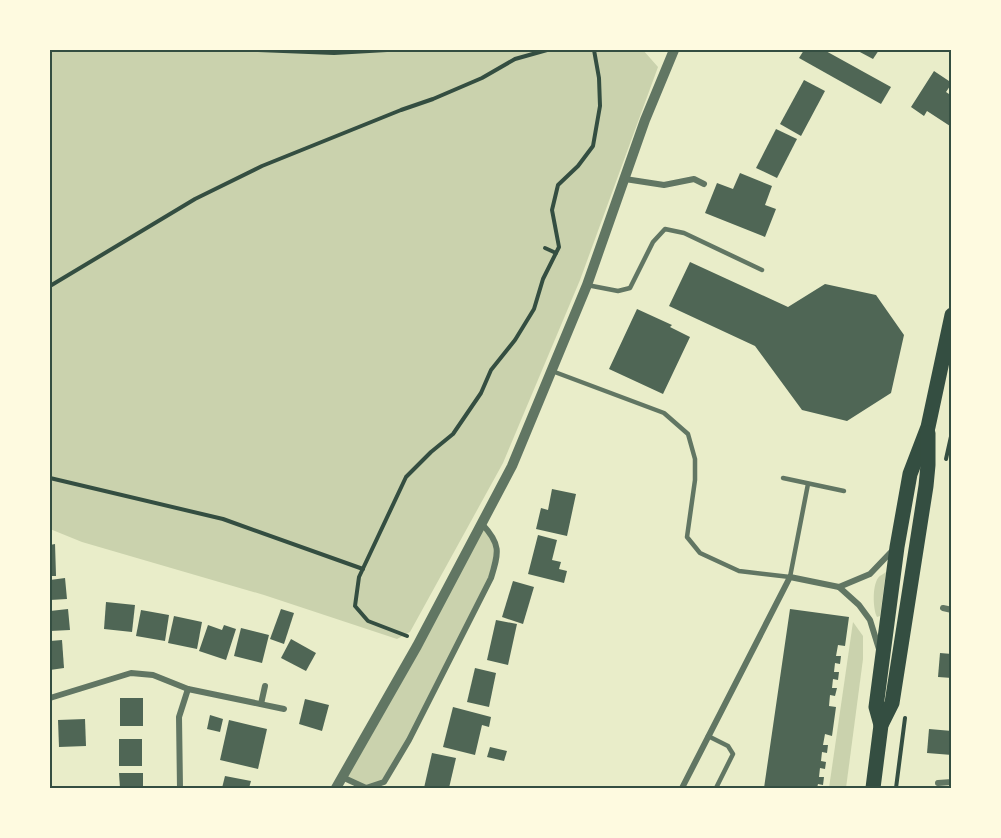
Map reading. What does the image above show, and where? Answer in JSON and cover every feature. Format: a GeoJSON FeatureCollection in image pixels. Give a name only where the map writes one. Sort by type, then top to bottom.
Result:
{"type":"FeatureCollection","features":[{"type":"Feature","properties":{"kind":"main road"},"geometry":{"type":"LineString","coordinates":[[873,789],[880,725],[876,707],[897,547],[910,474],[928,427],[951,315]]}},
{"type":"Feature","properties":{"kind":"main road"},"geometry":{"type":"LineString","coordinates":[[880,725],[892,703],[926,486],[928,427]]}},
{"type":"Feature","properties":{"kind":"street"},"geometry":{"type":"LineString","coordinates":[[336,789],[420,640],[512,466],[586,285],[626,179],[670,51]]}},
{"type":"Feature","properties":{"kind":"street"},"geometry":{"type":"LineString","coordinates":[[626,179],[664,185],[694,179],[704,184]]}},
{"type":"Feature","properties":{"kind":"street"},"geometry":{"type":"LineString","coordinates":[[342,777],[366,788],[384,783],[409,740],[491,578],[498,545],[482,524]]}},
{"type":"Feature","properties":{"kind":"street"},"geometry":{"type":"LineString","coordinates":[[839,587],[870,574],[897,547]]}},
{"type":"Feature","properties":{"kind":"street"},"geometry":{"type":"LineString","coordinates":[[681,789],[790,577],[839,587],[859,605],[870,620],[881,658]]}},
{"type":"Feature","properties":{"kind":"street"},"geometry":{"type":"LineString","coordinates":[[943,608],[951,610]]}},
{"type":"Feature","properties":{"kind":"street"},"geometry":{"type":"LineString","coordinates":[[50,698],[131,673],[153,675],[188,688],[284,710]]}},
{"type":"Feature","properties":{"kind":"street"},"geometry":{"type":"LineString","coordinates":[[261,704],[265,686]]}},
{"type":"Feature","properties":{"kind":"street"},"geometry":{"type":"LineString","coordinates":[[180,789],[179,717],[188,688]]}},
{"type":"Feature","properties":{"kind":"street"},"geometry":{"type":"LineString","coordinates":[[938,783],[951,782]]}},
{"type":"Feature","properties":{"kind":"lane"},"geometry":{"type":"LineString","coordinates":[[586,285],[618,291],[630,288],[653,242],[665,229],[684,233],[762,270]]}},
{"type":"Feature","properties":{"kind":"lane"},"geometry":{"type":"LineString","coordinates":[[552,371],[664,413],[688,434],[696,480],[687,537],[700,553],[739,571],[790,577],[808,484]]}},
{"type":"Feature","properties":{"kind":"lane"},"geometry":{"type":"LineString","coordinates":[[783,478],[844,490]]}},
{"type":"Feature","properties":{"kind":"lane"},"geometry":{"type":"LineString","coordinates":[[708,736],[728,746],[733,754],[716,789]]}},
{"type":"Feature","properties":{"kind":"path"},"geometry":{"type":"LineString","coordinates":[[258,50],[334,53],[387,50]]}},
{"type":"Feature","properties":{"kind":"path"},"geometry":{"type":"LineString","coordinates":[[50,286],[195,199],[262,166],[433,99],[482,78],[515,59],[547,50]]}},
{"type":"Feature","properties":{"kind":"path"},"geometry":{"type":"LineString","coordinates":[[420,640],[368,621],[355,606],[359,577],[406,477],[453,434],[482,393],[491,370],[515,340],[534,309],[543,279],[559,247],[552,210],[558,185],[578,166],[593,146],[600,106],[599,78],[594,50]]}},
{"type":"Feature","properties":{"kind":"path"},"geometry":{"type":"LineString","coordinates":[[545,248],[556,253]]}},
{"type":"Feature","properties":{"kind":"path"},"geometry":{"type":"LineString","coordinates":[[50,478],[223,519],[363,569]]}},
{"type":"Feature","properties":{"kind":"path"},"geometry":{"type":"LineString","coordinates":[[896,789],[903,723]]}},
{"type":"Feature","properties":{"kind":"green space"},"geometry":{"type":"Polygon","coordinates":[[[50,50],[643,50],[658,67],[580,280],[503,463],[410,632],[397,639],[264,595],[82,542],[50,529],[50,50]]]}},
{"type":"Feature","properties":{"kind":"green space"},"geometry":{"type":"Polygon","coordinates":[[[482,525],[497,546],[491,578],[408,740],[383,782],[367,787],[344,777],[482,525]]]}},
{"type":"Feature","properties":{"kind":"green space"},"geometry":{"type":"Polygon","coordinates":[[[886,572],[880,616],[877,617],[874,604],[875,587],[878,578],[886,572]]]}},
{"type":"Feature","properties":{"kind":"green space"},"geometry":{"type":"Polygon","coordinates":[[[853,622],[863,636],[863,659],[846,788],[829,788],[853,622]]]}},
{"type":"Feature","properties":{"kind":"building"},"geometry":{"type":"Polygon","coordinates":[[[804,50],[824,50],[891,87],[881,104],[799,58],[804,50]]]}},
{"type":"Feature","properties":{"kind":"building"},"geometry":{"type":"Polygon","coordinates":[[[859,50],[879,50],[873,59],[859,50]]]}},
{"type":"Feature","properties":{"kind":"building"},"geometry":{"type":"Polygon","coordinates":[[[934,71],[952,83],[946,92],[952,96],[950,126],[927,111],[924,116],[911,107],[934,71]]]}},
{"type":"Feature","properties":{"kind":"building"},"geometry":{"type":"Polygon","coordinates":[[[804,80],[825,91],[801,136],[780,124],[804,80]]]}},
{"type":"Feature","properties":{"kind":"building"},"geometry":{"type":"Polygon","coordinates":[[[776,129],[797,139],[777,178],[756,168],[776,129]]]}},
{"type":"Feature","properties":{"kind":"building"},"geometry":{"type":"Polygon","coordinates":[[[740,173],[772,186],[765,205],[776,209],[765,237],[705,213],[717,183],[733,189],[740,173]]]}},
{"type":"Feature","properties":{"kind":"building"},"geometry":{"type":"Polygon","coordinates":[[[690,262],[788,307],[825,284],[876,295],[904,335],[891,393],[847,421],[802,410],[755,346],[669,306],[690,262]]]}},
{"type":"Feature","properties":{"kind":"building"},"geometry":{"type":"Polygon","coordinates":[[[637,309],[672,325],[670,327],[690,337],[663,394],[609,369],[637,309]]]}},
{"type":"Feature","properties":{"kind":"building"},"geometry":{"type":"Polygon","coordinates":[[[552,489],[576,494],[567,536],[536,529],[541,508],[548,510],[552,489]]]}},
{"type":"Feature","properties":{"kind":"building"},"geometry":{"type":"Polygon","coordinates":[[[538,535],[557,540],[552,560],[561,562],[559,569],[567,571],[564,583],[528,574],[538,535]]]}},
{"type":"Feature","properties":{"kind":"building"},"geometry":{"type":"Polygon","coordinates":[[[55,544],[56,576],[50,576],[50,545],[55,544]]]}},
{"type":"Feature","properties":{"kind":"building"},"geometry":{"type":"Polygon","coordinates":[[[65,578],[67,599],[50,600],[50,580],[65,578]]]}},
{"type":"Feature","properties":{"kind":"building"},"geometry":{"type":"Polygon","coordinates":[[[513,581],[534,587],[523,624],[502,617],[513,581]]]}},
{"type":"Feature","properties":{"kind":"building"},"geometry":{"type":"Polygon","coordinates":[[[106,602],[135,605],[132,632],[104,629],[106,602]]]}},
{"type":"Feature","properties":{"kind":"building"},"geometry":{"type":"Polygon","coordinates":[[[68,609],[70,630],[50,631],[50,611],[68,609]]]}},
{"type":"Feature","properties":{"kind":"building"},"geometry":{"type":"Polygon","coordinates":[[[281,609],[294,613],[284,644],[270,639],[281,609]]]}},
{"type":"Feature","properties":{"kind":"building"},"geometry":{"type":"Polygon","coordinates":[[[790,609],[849,617],[845,646],[838,645],[836,656],[841,656],[840,664],[835,663],[834,672],[839,672],[838,680],[833,679],[832,688],[837,688],[835,696],[830,695],[829,706],[836,707],[832,736],[825,734],[823,745],[828,745],[827,753],[822,752],[821,761],[826,762],[825,769],[820,768],[819,777],[824,777],[823,785],[818,784],[817,788],[764,788],[790,609]]]}},
{"type":"Feature","properties":{"kind":"building"},"geometry":{"type":"Polygon","coordinates":[[[141,610],[169,615],[165,641],[136,636],[141,610]]]}},
{"type":"Feature","properties":{"kind":"building"},"geometry":{"type":"Polygon","coordinates":[[[174,616],[202,622],[197,649],[168,643],[174,616]]]}},
{"type":"Feature","properties":{"kind":"building"},"geometry":{"type":"Polygon","coordinates":[[[496,620],[517,624],[508,665],[487,660],[496,620]]]}},
{"type":"Feature","properties":{"kind":"building"},"geometry":{"type":"Polygon","coordinates":[[[208,625],[222,630],[224,625],[236,629],[226,660],[199,651],[208,625]]]}},
{"type":"Feature","properties":{"kind":"building"},"geometry":{"type":"Polygon","coordinates":[[[241,628],[269,635],[262,663],[234,656],[241,628]]]}},
{"type":"Feature","properties":{"kind":"building"},"geometry":{"type":"Polygon","coordinates":[[[291,639],[316,653],[306,671],[281,658],[291,639]]]}},
{"type":"Feature","properties":{"kind":"building"},"geometry":{"type":"Polygon","coordinates":[[[62,640],[64,668],[50,670],[50,641],[62,640]]]}},
{"type":"Feature","properties":{"kind":"building"},"geometry":{"type":"Polygon","coordinates":[[[940,653],[952,654],[952,678],[938,677],[940,653]]]}},
{"type":"Feature","properties":{"kind":"building"},"geometry":{"type":"Polygon","coordinates":[[[475,668],[496,673],[489,707],[467,702],[475,668]]]}},
{"type":"Feature","properties":{"kind":"building"},"geometry":{"type":"Polygon","coordinates":[[[120,698],[143,698],[143,726],[120,726],[120,698]]]}},
{"type":"Feature","properties":{"kind":"building"},"geometry":{"type":"Polygon","coordinates":[[[305,699],[329,705],[322,731],[299,724],[305,699]]]}},
{"type":"Feature","properties":{"kind":"building"},"geometry":{"type":"Polygon","coordinates":[[[453,707],[491,717],[489,727],[482,725],[475,755],[443,747],[453,707]]]}},
{"type":"Feature","properties":{"kind":"building"},"geometry":{"type":"Polygon","coordinates":[[[210,715],[223,719],[220,732],[207,729],[210,715]]]}},
{"type":"Feature","properties":{"kind":"building"},"geometry":{"type":"Polygon","coordinates":[[[85,719],[86,746],[59,747],[58,720],[85,719]]]}},
{"type":"Feature","properties":{"kind":"building"},"geometry":{"type":"Polygon","coordinates":[[[229,720],[267,729],[258,769],[220,760],[229,720]]]}},
{"type":"Feature","properties":{"kind":"building"},"geometry":{"type":"Polygon","coordinates":[[[929,729],[952,731],[952,755],[927,753],[929,729]]]}},
{"type":"Feature","properties":{"kind":"building"},"geometry":{"type":"Polygon","coordinates":[[[119,739],[142,739],[142,766],[119,766],[119,739]]]}},
{"type":"Feature","properties":{"kind":"building"},"geometry":{"type":"Polygon","coordinates":[[[490,747],[507,751],[504,761],[487,757],[490,747]]]}},
{"type":"Feature","properties":{"kind":"building"},"geometry":{"type":"Polygon","coordinates":[[[432,753],[456,758],[449,788],[424,788],[432,753]]]}},
{"type":"Feature","properties":{"kind":"building"},"geometry":{"type":"Polygon","coordinates":[[[119,773],[143,773],[143,788],[120,788],[119,773]]]}},
{"type":"Feature","properties":{"kind":"building"},"geometry":{"type":"Polygon","coordinates":[[[225,776],[251,781],[249,788],[222,788],[225,776]]]}}]}
